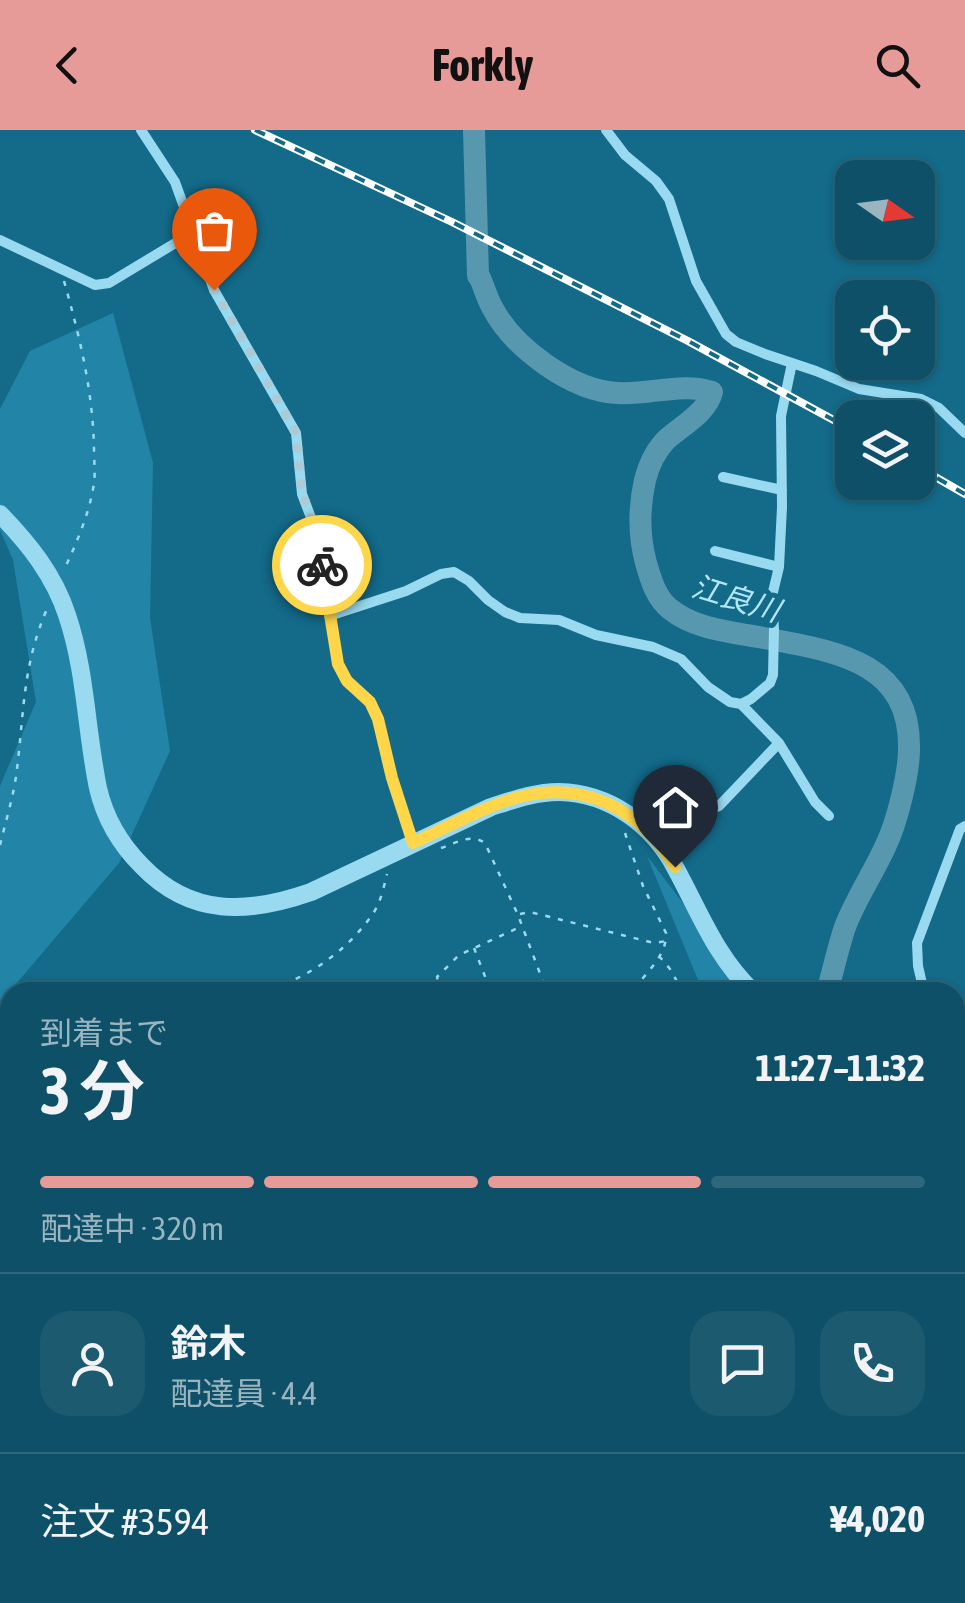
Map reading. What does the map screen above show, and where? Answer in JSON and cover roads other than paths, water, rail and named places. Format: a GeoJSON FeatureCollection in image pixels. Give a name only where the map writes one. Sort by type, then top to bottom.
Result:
{"type":"FeatureCollection","features":[{"type":"Feature","properties":{"kind":"street"},"geometry":{"type":"LineString","coordinates":[[141,130],[174,182],[214,290],[296,433],[302,494],[316,531],[338,664],[347,681],[370,702],[378,719],[413,843]]}},
{"type":"Feature","properties":{"kind":"street"},"geometry":{"type":"LineString","coordinates":[[606,130],[669,199],[696,281],[726,334],[736,342],[859,389],[922,399],[939,408],[965,432]]}},
{"type":"Feature","properties":{"kind":"street"},"geometry":{"type":"LineString","coordinates":[[0,240],[95,285],[108,282],[192,233]]}},
{"type":"Feature","properties":{"kind":"street"},"geometry":{"type":"LineString","coordinates":[[741,704],[770,683],[773,674],[772,596],[779,567],[781,416],[792,363]]}},
{"type":"Feature","properties":{"kind":"street"},"geometry":{"type":"LineString","coordinates":[[724,477],[782,490]]}},
{"type":"Feature","properties":{"kind":"street"},"geometry":{"type":"LineString","coordinates":[[0,514],[24,538],[67,614],[77,652],[98,790],[113,832],[155,879],[181,896],[217,907],[265,906],[311,892],[491,807],[521,797],[572,793],[606,802],[641,824],[665,851],[705,930],[744,982]]}},
{"type":"Feature","properties":{"kind":"street"},"geometry":{"type":"LineString","coordinates":[[715,551],[779,567]]}},
{"type":"Feature","properties":{"kind":"street"},"geometry":{"type":"LineString","coordinates":[[329,616],[454,572],[488,600],[520,618],[559,620],[596,635],[668,652],[681,659],[718,696],[741,704],[779,743],[829,816]]}},
{"type":"Feature","properties":{"kind":"street"},"geometry":{"type":"LineString","coordinates":[[702,813],[720,806],[779,743]]}},
{"type":"Feature","properties":{"kind":"street"},"geometry":{"type":"LineString","coordinates":[[923,982],[917,943],[960,829],[965,826]]}},
{"type":"Feature","properties":{"kind":"waterway","name":"江良川"},"geometry":{"type":"LineString","coordinates":[[474,130],[478,276],[492,307],[514,337],[563,376],[600,390],[630,393],[689,388],[712,392],[699,413],[659,449],[645,480],[642,543],[661,600],[680,616],[703,626],[840,655],[882,678],[897,696],[906,719],[909,749],[902,798],[886,845],[845,927],[830,982]]}},
{"type":"Feature","properties":{"kind":"railway"},"geometry":{"type":"LineString","coordinates":[[255,130],[452,222],[688,341],[835,421]]}},
{"type":"Feature","properties":{"kind":"railway"},"geometry":{"type":"LineString","coordinates":[[935,477],[965,494]]}}]}
